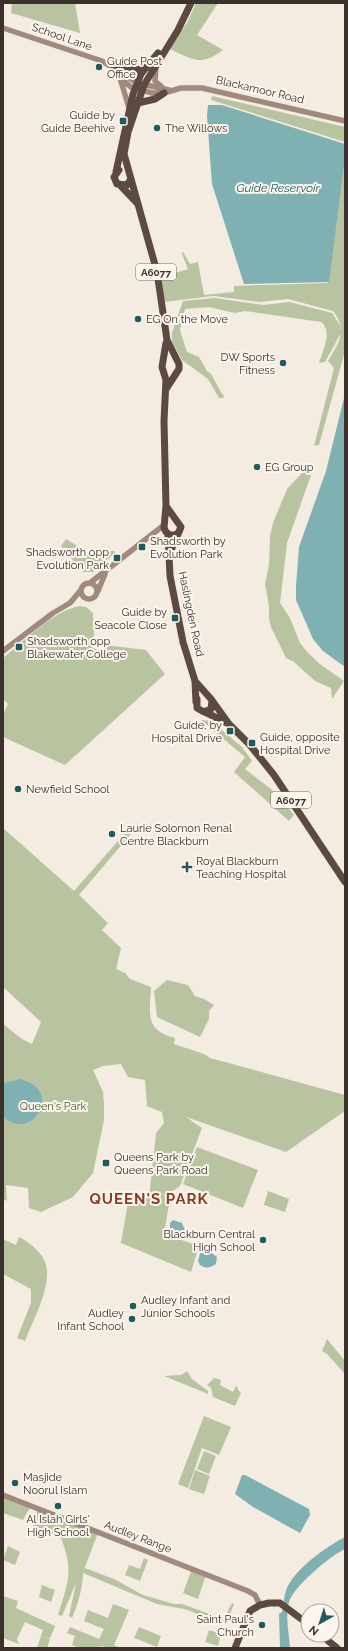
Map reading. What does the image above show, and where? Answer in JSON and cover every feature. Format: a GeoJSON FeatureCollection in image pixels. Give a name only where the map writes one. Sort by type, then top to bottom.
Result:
{"type":"FeatureCollection","features":[{"type":"Feature","properties":{"kind":"highway","name":"A6077"},"geometry":{"type":"LineString","coordinates":[[166,390],[179,367],[167,340],[158,277],[139,205],[124,159],[128,132],[138,103],[140,87],[146,68],[177,26],[188,3]]}},
{"type":"Feature","properties":{"kind":"highway","name":"A6077"},"geometry":{"type":"LineString","coordinates":[[139,205],[115,180],[129,108],[140,87],[178,30],[191,3]]}},
{"type":"Feature","properties":{"kind":"highway"},"geometry":{"type":"LineString","coordinates":[[114,68],[136,70],[146,68]]}},
{"type":"Feature","properties":{"kind":"highway"},"geometry":{"type":"LineString","coordinates":[[138,103],[155,98],[166,91]]}},
{"type":"Feature","properties":{"kind":"highway"},"geometry":{"type":"LineString","coordinates":[[116,172],[121,169],[128,170]]}},
{"type":"Feature","properties":{"kind":"highway"},"geometry":{"type":"LineString","coordinates":[[120,185],[126,185],[131,179]]}},
{"type":"Feature","properties":{"kind":"highway","name":"A6077"},"geometry":{"type":"LineString","coordinates":[[167,340],[162,367],[165,373],[166,390],[164,421],[166,506],[164,530],[168,534]]}},
{"type":"Feature","properties":{"kind":"highway"},"geometry":{"type":"LineString","coordinates":[[164,361],[168,358],[176,360]]}},
{"type":"Feature","properties":{"kind":"highway"},"geometry":{"type":"LineString","coordinates":[[165,373],[170,375],[175,374]]}},
{"type":"Feature","properties":{"kind":"highway"},"geometry":{"type":"LineString","coordinates":[[166,506],[180,524],[179,532],[175,535],[168,534]]}},
{"type":"Feature","properties":{"kind":"highway"},"geometry":{"type":"LineString","coordinates":[[164,525],[170,519],[175,519]]}},
{"type":"Feature","properties":{"kind":"highway","name":"Haslingden Road"},"geometry":{"type":"LineString","coordinates":[[170,551],[179,532]]}},
{"type":"Feature","properties":{"kind":"highway","name":"Haslingden Road"},"geometry":{"type":"LineString","coordinates":[[168,534],[170,576],[176,610],[195,681],[196,702]]}},
{"type":"Feature","properties":{"kind":"highway","name":"Haslingden Road"},"geometry":{"type":"LineString","coordinates":[[195,681],[211,699],[229,724],[252,748],[274,775],[345,882]]}},
{"type":"Feature","properties":{"kind":"highway"},"geometry":{"type":"LineString","coordinates":[[196,702],[201,696],[211,699],[211,709],[205,712]]}},
{"type":"Feature","properties":{"kind":"highway","name":"A6077"},"geometry":{"type":"LineString","coordinates":[[196,702],[199,710],[205,712]]}},
{"type":"Feature","properties":{"kind":"highway","name":"Haslingden Road"},"geometry":{"type":"LineString","coordinates":[[205,712],[229,724]]}},
{"type":"Feature","properties":{"kind":"highway"},"geometry":{"type":"LineString","coordinates":[[235,1648],[250,1611],[260,1605],[269,1603],[280,1604],[300,1618]]}},
{"type":"Feature","properties":{"kind":"main road","name":"School Lane"},"geometry":{"type":"LineString","coordinates":[[3,28],[67,48],[102,61],[140,87]]}},
{"type":"Feature","properties":{"kind":"main road"},"geometry":{"type":"LineString","coordinates":[[156,63],[156,80],[166,91]]}},
{"type":"Feature","properties":{"kind":"main road"},"geometry":{"type":"LineString","coordinates":[[114,68],[121,79],[129,108]]}},
{"type":"Feature","properties":{"kind":"main road"},"geometry":{"type":"LineString","coordinates":[[121,79],[140,87]]}},
{"type":"Feature","properties":{"kind":"main road","name":"Blackamoor Road"},"geometry":{"type":"LineString","coordinates":[[140,87],[166,91],[191,87],[202,88],[345,121]]}},
{"type":"Feature","properties":{"kind":"main road"},"geometry":{"type":"LineString","coordinates":[[3,651],[53,613],[70,603],[84,584],[90,583],[106,572],[164,525]]}},
{"type":"Feature","properties":{"kind":"main road"},"geometry":{"type":"LineString","coordinates":[[150,536],[168,534]]}},
{"type":"Feature","properties":{"kind":"main road"},"geometry":{"type":"LineString","coordinates":[[70,603],[94,598],[106,572]]}},
{"type":"Feature","properties":{"kind":"main road"},"geometry":{"type":"LineString","coordinates":[[90,583],[95,585],[98,592]]}},
{"type":"Feature","properties":{"kind":"main road"},"geometry":{"type":"LineString","coordinates":[[80,591],[82,596],[87,600]]}},
{"type":"Feature","properties":{"kind":"main road","name":"Audley Range"},"geometry":{"type":"LineString","coordinates":[[3,1495],[242,1589],[255,1595],[260,1605]]}},
{"type":"Feature","properties":{"kind":"green space"},"geometry":{"type":"Polygon","coordinates":[[[12,3],[75,3],[80,33],[11,13],[12,3]]]}},
{"type":"Feature","properties":{"kind":"green space"},"geometry":{"type":"Polygon","coordinates":[[[196,3],[218,3],[197,35],[223,50],[209,58],[202,60],[196,60],[170,49],[188,21],[196,3]]]}},
{"type":"Feature","properties":{"kind":"green space"},"geometry":{"type":"Polygon","coordinates":[[[212,96],[345,127],[345,142],[211,100],[212,96]]]}},
{"type":"Feature","properties":{"kind":"green space"},"geometry":{"type":"Polygon","coordinates":[[[345,158],[345,351],[319,445],[314,446],[334,368],[328,361],[336,348],[341,330],[338,318],[333,311],[288,299],[259,302],[213,296],[164,302],[162,280],[176,278],[175,273],[188,269],[182,254],[183,252],[190,264],[198,262],[204,295],[234,292],[234,286],[328,283],[345,158]]]}},
{"type":"Feature","properties":{"kind":"green space"},"geometry":{"type":"Polygon","coordinates":[[[215,298],[263,305],[289,302],[332,313],[340,325],[341,333],[325,362],[319,363],[325,347],[327,336],[325,326],[321,322],[245,311],[235,313],[209,307],[185,309],[180,330],[187,352],[199,357],[207,371],[211,374],[224,395],[223,398],[219,398],[208,379],[182,360],[172,342],[172,333],[183,301],[215,298]]]}},
{"type":"Feature","properties":{"kind":"green space"},"geometry":{"type":"Polygon","coordinates":[[[304,471],[311,475],[287,543],[280,603],[290,618],[300,643],[308,653],[321,665],[344,681],[332,699],[331,688],[315,681],[294,662],[286,658],[271,627],[269,619],[269,606],[265,584],[269,565],[270,536],[273,523],[287,489],[304,471]]]}},
{"type":"Feature","properties":{"kind":"green space"},"geometry":{"type":"Polygon","coordinates":[[[66,539],[87,552],[115,551],[115,553],[93,572],[83,572],[61,546],[66,539]]]}},
{"type":"Feature","properties":{"kind":"green space"},"geometry":{"type":"Polygon","coordinates":[[[80,606],[86,607],[93,613],[94,634],[91,647],[103,652],[105,645],[146,650],[165,674],[65,765],[3,737],[3,715],[8,704],[3,699],[3,658],[40,627],[60,613],[80,606]]]}},
{"type":"Feature","properties":{"kind":"green space"},"geometry":{"type":"Polygon","coordinates":[[[201,720],[211,721],[242,747],[252,761],[245,769],[276,793],[294,815],[289,821],[234,772],[245,757],[201,720]]]}},
{"type":"Feature","properties":{"kind":"green space","name":"Queen's Park"},"geometry":{"type":"Polygon","coordinates":[[[133,824],[135,829],[79,895],[108,923],[102,930],[121,948],[116,969],[125,973],[130,979],[151,987],[150,1012],[154,1025],[165,1035],[175,1038],[174,1044],[198,1052],[210,1058],[345,1095],[345,1111],[286,1152],[186,1117],[202,1128],[180,1186],[171,1192],[164,1234],[199,1246],[191,1272],[121,1243],[130,1191],[149,1198],[156,1133],[164,1123],[162,1112],[147,1106],[145,1080],[128,1077],[121,1064],[103,1066],[93,1070],[103,1092],[104,1120],[93,1173],[73,1197],[41,1212],[29,1208],[28,1188],[6,1185],[7,1201],[3,1199],[3,1024],[22,1039],[32,1044],[41,1022],[3,987],[3,828],[74,891],[133,824]]]}},
{"type":"Feature","properties":{"kind":"green space"},"geometry":{"type":"Polygon","coordinates":[[[167,980],[188,985],[195,996],[214,1005],[209,1011],[209,1019],[200,1037],[157,1017],[154,991],[167,980]]]}},
{"type":"Feature","properties":{"kind":"green space"},"geometry":{"type":"Polygon","coordinates":[[[197,1147],[258,1170],[243,1208],[183,1184],[197,1147]]]}},
{"type":"Feature","properties":{"kind":"green space"},"geometry":{"type":"Polygon","coordinates":[[[268,1191],[289,1199],[285,1212],[264,1205],[268,1191]]]}},
{"type":"Feature","properties":{"kind":"green space"},"geometry":{"type":"Polygon","coordinates":[[[19,1237],[38,1251],[44,1260],[47,1271],[47,1280],[43,1298],[25,1341],[17,1338],[31,1303],[31,1289],[3,1274],[3,1239],[16,1245],[19,1237]]]}},
{"type":"Feature","properties":{"kind":"green space"},"geometry":{"type":"Polygon","coordinates":[[[327,1339],[345,1361],[345,1374],[327,1354],[322,1351],[327,1339]]]}},
{"type":"Feature","properties":{"kind":"green space"},"geometry":{"type":"Polygon","coordinates":[[[187,1371],[192,1379],[208,1391],[208,1394],[164,1376],[181,1375],[187,1371]]]}},
{"type":"Feature","properties":{"kind":"green space"},"geometry":{"type":"Polygon","coordinates":[[[214,1378],[221,1380],[220,1385],[233,1392],[236,1386],[238,1388],[241,1393],[235,1406],[213,1397],[211,1388],[207,1385],[214,1378]]]}},
{"type":"Feature","properties":{"kind":"green space"},"geometry":{"type":"Polygon","coordinates":[[[204,1416],[231,1427],[219,1455],[202,1448],[188,1488],[178,1484],[204,1416]]]}},
{"type":"Feature","properties":{"kind":"green space"},"geometry":{"type":"Polygon","coordinates":[[[204,1451],[216,1456],[209,1474],[197,1469],[204,1451]]]}},
{"type":"Feature","properties":{"kind":"green space"},"geometry":{"type":"Polygon","coordinates":[[[195,1470],[210,1476],[204,1494],[189,1489],[195,1470]]]}},
{"type":"Feature","properties":{"kind":"green space"},"geometry":{"type":"Polygon","coordinates":[[[3,1495],[31,1506],[23,1520],[3,1513],[3,1495]]]}},
{"type":"Feature","properties":{"kind":"green space"},"geometry":{"type":"Polygon","coordinates":[[[38,1509],[98,1533],[83,1572],[85,1568],[114,1579],[143,1595],[174,1604],[182,1604],[224,1619],[232,1603],[234,1604],[226,1624],[184,1609],[157,1604],[83,1573],[80,1596],[72,1618],[69,1616],[76,1583],[62,1616],[58,1615],[67,1585],[67,1559],[61,1538],[32,1525],[38,1509]]]}},
{"type":"Feature","properties":{"kind":"green space"},"geometry":{"type":"Polygon","coordinates":[[[8,1546],[20,1552],[15,1565],[3,1560],[8,1546]]]}},
{"type":"Feature","properties":{"kind":"green space"},"geometry":{"type":"Polygon","coordinates":[[[144,1558],[148,1560],[140,1581],[125,1575],[129,1565],[140,1569],[144,1558]]]}},
{"type":"Feature","properties":{"kind":"green space"},"geometry":{"type":"Polygon","coordinates":[[[192,1569],[206,1575],[198,1599],[183,1593],[192,1569]]]}},
{"type":"Feature","properties":{"kind":"green space"},"geometry":{"type":"Polygon","coordinates":[[[42,1585],[55,1590],[51,1602],[39,1597],[42,1585]]]}},
{"type":"Feature","properties":{"kind":"green space"},"geometry":{"type":"Polygon","coordinates":[[[3,1596],[18,1601],[16,1608],[55,1626],[50,1638],[45,1637],[50,1639],[47,1648],[37,1648],[43,1630],[25,1622],[17,1639],[19,1644],[3,1638],[3,1596]]]}},
{"type":"Feature","properties":{"kind":"green space"},"geometry":{"type":"Polygon","coordinates":[[[113,1604],[129,1610],[114,1645],[120,1648],[108,1648],[101,1646],[99,1648],[79,1648],[72,1645],[75,1636],[67,1633],[70,1627],[99,1639],[104,1629],[84,1621],[88,1610],[108,1618],[113,1604]]]}},
{"type":"Feature","properties":{"kind":"green space"},"geometry":{"type":"Polygon","coordinates":[[[139,1627],[161,1636],[157,1647],[134,1638],[139,1627]]]}},
{"type":"Feature","properties":{"kind":"green space"},"geometry":{"type":"Polygon","coordinates":[[[209,1630],[221,1634],[218,1646],[205,1642],[209,1630]]]}},
{"type":"Feature","properties":{"kind":"water","name":"Guide Reservoir"},"geometry":{"type":"Polygon","coordinates":[[[208,105],[222,105],[345,144],[345,158],[329,282],[244,284],[212,184],[207,116],[208,105]]]}},
{"type":"Feature","properties":{"kind":"water"},"geometry":{"type":"Polygon","coordinates":[[[345,394],[345,667],[323,651],[313,639],[296,600],[296,586],[299,547],[326,471],[345,394]]]}},
{"type":"Feature","properties":{"kind":"water"},"geometry":{"type":"Polygon","coordinates":[[[21,1079],[35,1086],[40,1093],[42,1101],[41,1109],[36,1116],[30,1121],[22,1124],[13,1123],[3,1117],[3,1083],[21,1079]]]}},
{"type":"Feature","properties":{"kind":"water"},"geometry":{"type":"Polygon","coordinates":[[[173,1220],[182,1223],[188,1238],[170,1230],[170,1223],[173,1220]]]}},
{"type":"Feature","properties":{"kind":"water"},"geometry":{"type":"Polygon","coordinates":[[[202,1246],[217,1257],[216,1264],[208,1268],[200,1265],[198,1261],[202,1246]]]}},
{"type":"Feature","properties":{"kind":"water"},"geometry":{"type":"Polygon","coordinates":[[[242,1475],[245,1475],[309,1509],[310,1515],[300,1533],[253,1507],[235,1494],[242,1475]]]}},
{"type":"Feature","properties":{"kind":"water"},"geometry":{"type":"Polygon","coordinates":[[[345,1537],[345,1549],[313,1572],[297,1588],[292,1596],[287,1613],[290,1648],[280,1648],[279,1614],[282,1612],[286,1591],[291,1580],[312,1559],[329,1546],[345,1537]]]}},
{"type":"Feature","properties":{"kind":"place","name":"Guide Post Office"},"geometry":{"type":"Point","coordinates":[99,67]}},
{"type":"Feature","properties":{"kind":"place","name":"Guide by Guide Beehive"},"geometry":{"type":"Point","coordinates":[123,121]}},
{"type":"Feature","properties":{"kind":"place","name":"The Willows"},"geometry":{"type":"Point","coordinates":[157,128]}},
{"type":"Feature","properties":{"kind":"place","name":"EG On the Move"},"geometry":{"type":"Point","coordinates":[138,319]}},
{"type":"Feature","properties":{"kind":"place","name":"DW Sports Fitness"},"geometry":{"type":"Point","coordinates":[283,363]}},
{"type":"Feature","properties":{"kind":"place","name":"EG Group"},"geometry":{"type":"Point","coordinates":[257,467]}},
{"type":"Feature","properties":{"kind":"place","name":"Shadsworth by Evolution Park"},"geometry":{"type":"Point","coordinates":[142,547]}},
{"type":"Feature","properties":{"kind":"place","name":"Shadsworth opp Evolution Park"},"geometry":{"type":"Point","coordinates":[117,558]}},
{"type":"Feature","properties":{"kind":"place","name":"Guide by Seacole Close"},"geometry":{"type":"Point","coordinates":[175,618]}},
{"type":"Feature","properties":{"kind":"place","name":"Shadsworth opp Blakewater College"},"geometry":{"type":"Point","coordinates":[19,647]}},
{"type":"Feature","properties":{"kind":"place","name":"Guide, by Hospital Drive"},"geometry":{"type":"Point","coordinates":[230,731]}},
{"type":"Feature","properties":{"kind":"place","name":"Guide, opposite Hospital Drive"},"geometry":{"type":"Point","coordinates":[252,743]}},
{"type":"Feature","properties":{"kind":"place","name":"Newfield School"},"geometry":{"type":"Point","coordinates":[18,789]}},
{"type":"Feature","properties":{"kind":"place","name":"Laurie Solomon Renal Centre Blackburn"},"geometry":{"type":"Point","coordinates":[112,834]}},
{"type":"Feature","properties":{"kind":"place","name":"Royal Blackburn Teaching Hospital"},"geometry":{"type":"Point","coordinates":[187,867]}},
{"type":"Feature","properties":{"kind":"place","name":"Queens Park by Queens Park Road"},"geometry":{"type":"Point","coordinates":[106,1163]}},
{"type":"Feature","properties":{"kind":"place","name":"Blackburn Central High School"},"geometry":{"type":"Point","coordinates":[263,1240]}},
{"type":"Feature","properties":{"kind":"place","name":"Audley Infant and Junior Schools"},"geometry":{"type":"Point","coordinates":[133,1306]}},
{"type":"Feature","properties":{"kind":"place","name":"Audley Infant School"},"geometry":{"type":"Point","coordinates":[132,1319]}},
{"type":"Feature","properties":{"kind":"place","name":"Masjide Noorul Islam"},"geometry":{"type":"Point","coordinates":[15,1483]}},
{"type":"Feature","properties":{"kind":"place","name":"Al Islah Girls' High School"},"geometry":{"type":"Point","coordinates":[58,1506]}},
{"type":"Feature","properties":{"kind":"place","name":"Saint Paul's Church"},"geometry":{"type":"Point","coordinates":[262,1625]}},
{"type":"Feature","properties":{"kind":"district","name":"QUEEN'S PARK"},"geometry":{"type":"Point","coordinates":[149,1199]}}]}
